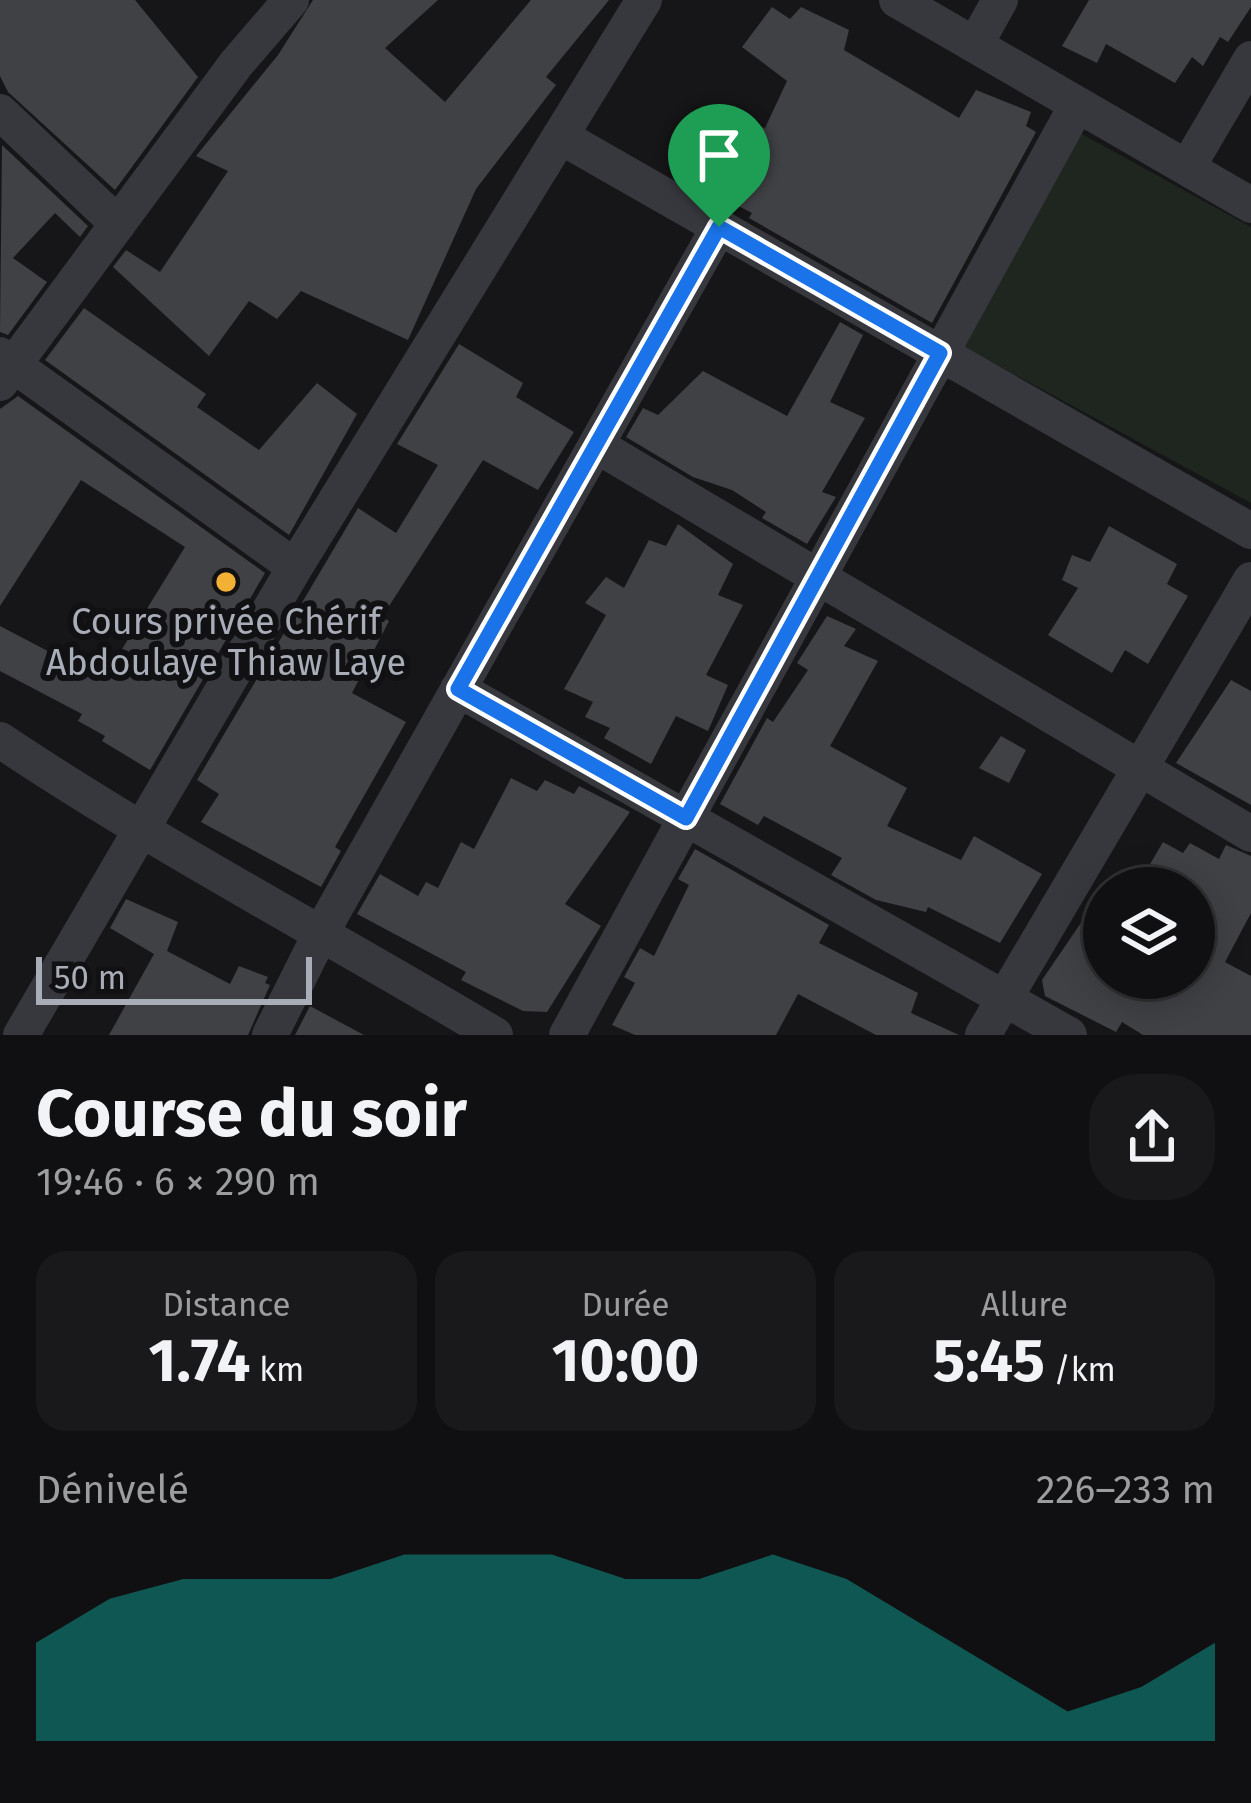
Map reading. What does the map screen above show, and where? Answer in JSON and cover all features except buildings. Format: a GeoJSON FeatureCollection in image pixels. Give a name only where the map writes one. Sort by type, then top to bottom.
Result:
{"type":"FeatureCollection","features":[{"type":"Feature","properties":{"kind":"street"},"geometry":{"type":"LineString","coordinates":[[291,0],[4,368],[295,567]]}},
{"type":"Feature","properties":{"kind":"street"},"geometry":{"type":"LineString","coordinates":[[21,1035],[295,567],[644,0]]}},
{"type":"Feature","properties":{"kind":"street"},"geometry":{"type":"LineString","coordinates":[[897,0],[1251,205]]}},
{"type":"Feature","properties":{"kind":"street"},"geometry":{"type":"LineString","coordinates":[[975,45],[1000,0]]}},
{"type":"Feature","properties":{"kind":"street"},"geometry":{"type":"LineString","coordinates":[[1187,168],[1251,59]]}},
{"type":"Feature","properties":{"kind":"street"},"geometry":{"type":"LineString","coordinates":[[567,1035],[1077,105]]}},
{"type":"Feature","properties":{"kind":"street"},"geometry":{"type":"LineString","coordinates":[[0,112],[118,224]]}},
{"type":"Feature","properties":{"kind":"street"},"geometry":{"type":"LineString","coordinates":[[560,136],[1251,531]]}},
{"type":"Feature","properties":{"kind":"street"},"geometry":{"type":"LineString","coordinates":[[270,1035],[322,931],[719,227]]}},
{"type":"Feature","properties":{"kind":"street"},"geometry":{"type":"LineString","coordinates":[[596,446],[1251,834]]}},
{"type":"Feature","properties":{"kind":"street"},"geometry":{"type":"LineString","coordinates":[[983,1035],[1251,580]]}},
{"type":"Feature","properties":{"kind":"street"},"geometry":{"type":"LineString","coordinates":[[458,689],[1070,1035]]}},
{"type":"Feature","properties":{"kind":"street"},"geometry":{"type":"LineString","coordinates":[[0,740],[139,831],[322,931],[495,1035]]}},
{"type":"Feature","properties":{"kind":"shaded area"},"geometry":{"type":"Polygon","coordinates":[[[1080,133],[1251,227],[1251,503],[962,346],[1080,133]]]}},
{"type":"Feature","properties":{"kind":"place","name":"Cours privée Chérif Abdoulaye Thiaw Laye"},"geometry":{"type":"Point","coordinates":[226,582]}},
{"type":"Feature","properties":{"kind":"route"},"geometry":{"type":"LineString","coordinates":[[719,227],[940,353],[686,818],[458,689],[719,227]]}}]}
